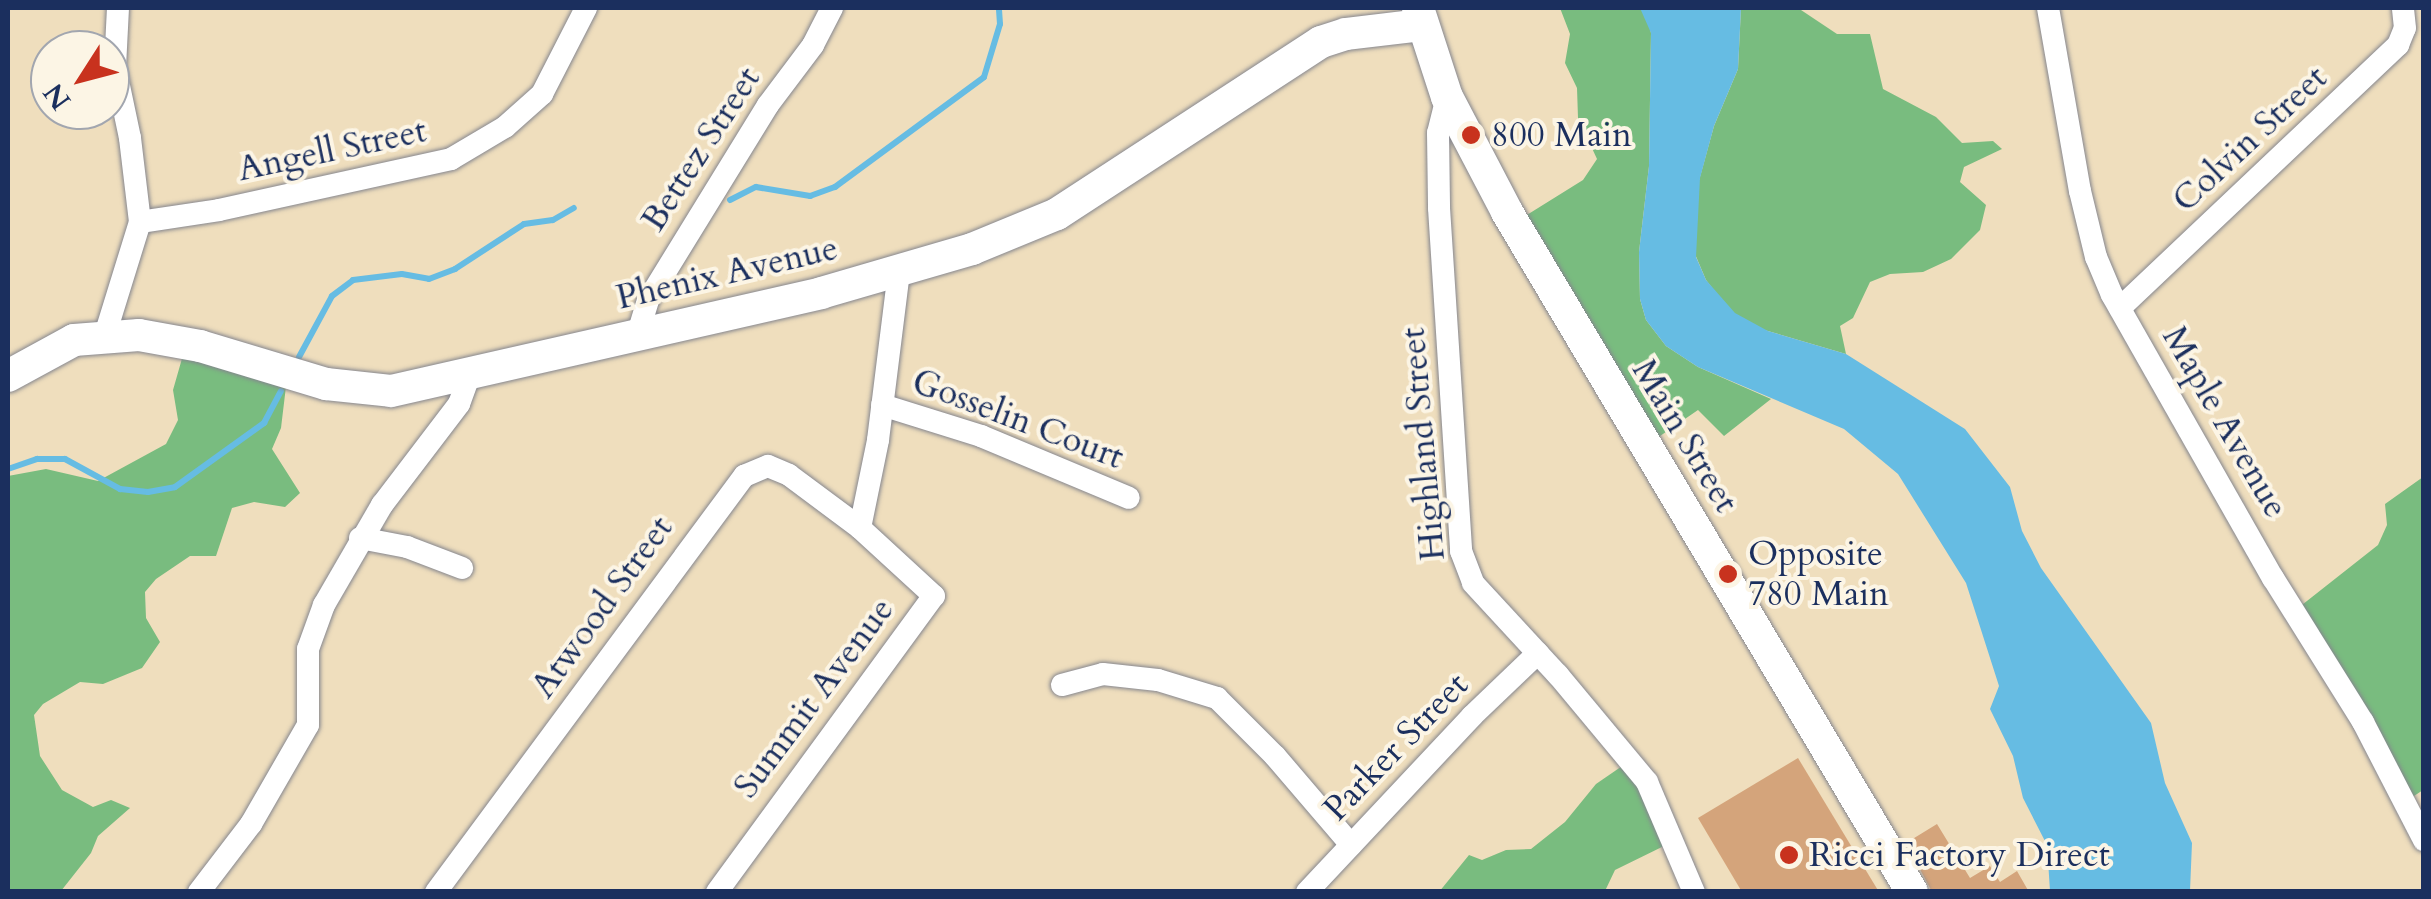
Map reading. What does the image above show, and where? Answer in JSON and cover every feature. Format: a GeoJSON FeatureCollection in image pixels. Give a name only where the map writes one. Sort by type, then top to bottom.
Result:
{"type":"FeatureCollection","features":[{"type":"Feature","properties":{"kind":"main road","name":"Phenix Avenue"},"geometry":{"type":"LineString","coordinates":[[8,376],[74,340],[106,335],[164,338],[326,384],[390,391],[821,293],[972,249],[1057,214],[1321,42],[1420,16]]}},
{"type":"Feature","properties":{"kind":"main road","name":"Main Street"},"geometry":{"type":"LineString","coordinates":[[1420,16],[1448,97],[1507,212],[1912,892]]}},
{"type":"Feature","properties":{"kind":"street"},"geometry":{"type":"LineString","coordinates":[[106,335],[140,222],[130,138],[114,67],[118,8]]}},
{"type":"Feature","properties":{"kind":"street","name":"Angell Street"},"geometry":{"type":"LineString","coordinates":[[140,222],[236,207],[451,159],[513,122],[542,94],[586,8]]}},
{"type":"Feature","properties":{"kind":"street","name":"Bettez Street"},"geometry":{"type":"LineString","coordinates":[[638,333],[648,300],[768,105],[813,45],[832,8]]}},
{"type":"Feature","properties":{"kind":"street","name":"Maple Avenue"},"geometry":{"type":"LineString","coordinates":[[2048,8],[2096,257],[2120,308],[2273,578],[2372,737],[2424,840]]}},
{"type":"Feature","properties":{"kind":"street","name":"Colvin Street"},"geometry":{"type":"LineString","coordinates":[[2120,308],[2398,45],[2404,28],[2403,8]]}},
{"type":"Feature","properties":{"kind":"street","name":"Highland Street"},"geometry":{"type":"LineString","coordinates":[[1448,97],[1438,133],[1439,208],[1461,551],[1474,583],[1647,782],[1694,892]]}},
{"type":"Feature","properties":{"kind":"street"},"geometry":{"type":"LineString","coordinates":[[860,528],[882,405],[899,271]]}},
{"type":"Feature","properties":{"kind":"street"},"geometry":{"type":"LineString","coordinates":[[199,892],[251,824],[308,725],[308,649],[324,606],[360,538],[460,404],[469,376]]}},
{"type":"Feature","properties":{"kind":"street","name":"Gosselin Court"},"geometry":{"type":"LineString","coordinates":[[882,405],[986,438],[1129,498]]}},
{"type":"Feature","properties":{"kind":"street","name":"Atwood Street"},"geometry":{"type":"LineString","coordinates":[[436,892],[744,476],[768,466],[779,470],[860,528]]}},
{"type":"Feature","properties":{"kind":"street","name":"Summit Avenue"},"geometry":{"type":"LineString","coordinates":[[717,892],[934,596],[860,528]]}},
{"type":"Feature","properties":{"kind":"street"},"geometry":{"type":"LineString","coordinates":[[360,538],[407,548],[462,568]]}},
{"type":"Feature","properties":{"kind":"street","name":"Parker Street"},"geometry":{"type":"LineString","coordinates":[[1307,892],[1472,716],[1538,653]]}},
{"type":"Feature","properties":{"kind":"street"},"geometry":{"type":"LineString","coordinates":[[1062,685],[1103,674],[1158,680],[1217,698],[1264,744],[1352,845]]}},
{"type":"Feature","properties":{"kind":"green space"},"geometry":{"type":"Polygon","coordinates":[[[1560,8],[1646,8],[1651,33],[1649,166],[1639,252],[1640,299],[1646,320],[1666,346],[1698,367],[1771,399],[1724,436],[1698,410],[1644,447],[1514,223],[1583,180],[1597,159],[1578,118],[1577,88],[1565,63],[1570,34],[1560,8]]]}},
{"type":"Feature","properties":{"kind":"green space"},"geometry":{"type":"Polygon","coordinates":[[[1741,8],[1798,8],[1837,34],[1870,34],[1883,89],[1936,117],[1962,143],[1993,141],[2002,149],[1964,167],[1960,182],[1986,205],[1980,230],[1951,259],[1923,272],[1890,274],[1870,282],[1853,318],[1840,326],[1846,354],[1761,329],[1730,311],[1706,280],[1692,247],[1695,195],[1714,126],[1738,69],[1741,8]]]}},
{"type":"Feature","properties":{"kind":"green space"},"geometry":{"type":"Polygon","coordinates":[[[185,348],[287,378],[281,428],[272,449],[300,493],[285,507],[254,502],[232,508],[216,556],[190,556],[156,579],[145,592],[146,618],[160,642],[142,668],[103,684],[80,682],[43,704],[34,715],[40,756],[62,790],[93,807],[111,800],[130,808],[98,836],[91,853],[61,891],[8,892],[8,476],[46,469],[98,481],[166,444],[178,420],[173,390],[185,348]]]}},
{"type":"Feature","properties":{"kind":"green space"},"geometry":{"type":"Polygon","coordinates":[[[2423,477],[2423,790],[2405,802],[2293,612],[2378,545],[2387,525],[2385,504],[2423,477]]]}},
{"type":"Feature","properties":{"kind":"green space"},"geometry":{"type":"Polygon","coordinates":[[[1628,762],[1668,844],[1615,870],[1605,891],[1439,892],[1469,855],[1482,860],[1506,850],[1531,849],[1565,822],[1596,784],[1628,762]]]}},
{"type":"Feature","properties":{"kind":"water"},"geometry":{"type":"Polygon","coordinates":[[[1640,8],[1741,8],[1738,69],[1714,126],[1700,178],[1696,257],[1706,280],[1735,313],[1768,331],[1846,354],[1965,429],[2010,487],[2022,531],[2041,568],[2151,723],[2165,783],[2192,843],[2190,891],[2050,891],[2047,845],[2023,798],[2013,756],[1990,709],[1999,686],[1966,583],[1898,474],[1844,429],[1698,367],[1666,346],[1646,320],[1640,299],[1639,252],[1649,166],[1651,33],[1640,8]]]}},
{"type":"Feature","properties":{"kind":"building","name":"Ricci Factory Direct"},"geometry":{"type":"Polygon","coordinates":[[[1798,758],[1879,892],[1742,892],[1698,818],[1798,758]]]}},
{"type":"Feature","properties":{"kind":"building"},"geometry":{"type":"Polygon","coordinates":[[[1937,824],[1970,878],[1990,866],[2000,882],[2017,871],[2029,892],[1932,892],[1906,843],[1937,824]]]}},
{"type":"Feature","properties":{"kind":"waterway"},"geometry":{"type":"LineString","coordinates":[[730,200],[756,187],[810,196],[835,187],[984,77],[1000,24],[999,8]]}},
{"type":"Feature","properties":{"kind":"waterway"},"geometry":{"type":"LineString","coordinates":[[299,357],[332,296],[353,280],[402,274],[429,279],[455,269],[524,224],[553,220],[574,208]]}},
{"type":"Feature","properties":{"kind":"waterway"},"geometry":{"type":"LineString","coordinates":[[8,469],[37,459],[65,459],[120,489],[148,492],[175,487],[264,423],[281,391]]}},
{"type":"Feature","properties":{"kind":"place","name":"800 Main"},"geometry":{"type":"Point","coordinates":[1471,135]}},
{"type":"Feature","properties":{"kind":"place","name":"Opposite 780 Main"},"geometry":{"type":"Point","coordinates":[1728,574]}},
{"type":"Feature","properties":{"kind":"place","name":"Ricci Factory Direct"},"geometry":{"type":"Point","coordinates":[1789,855]}}]}
